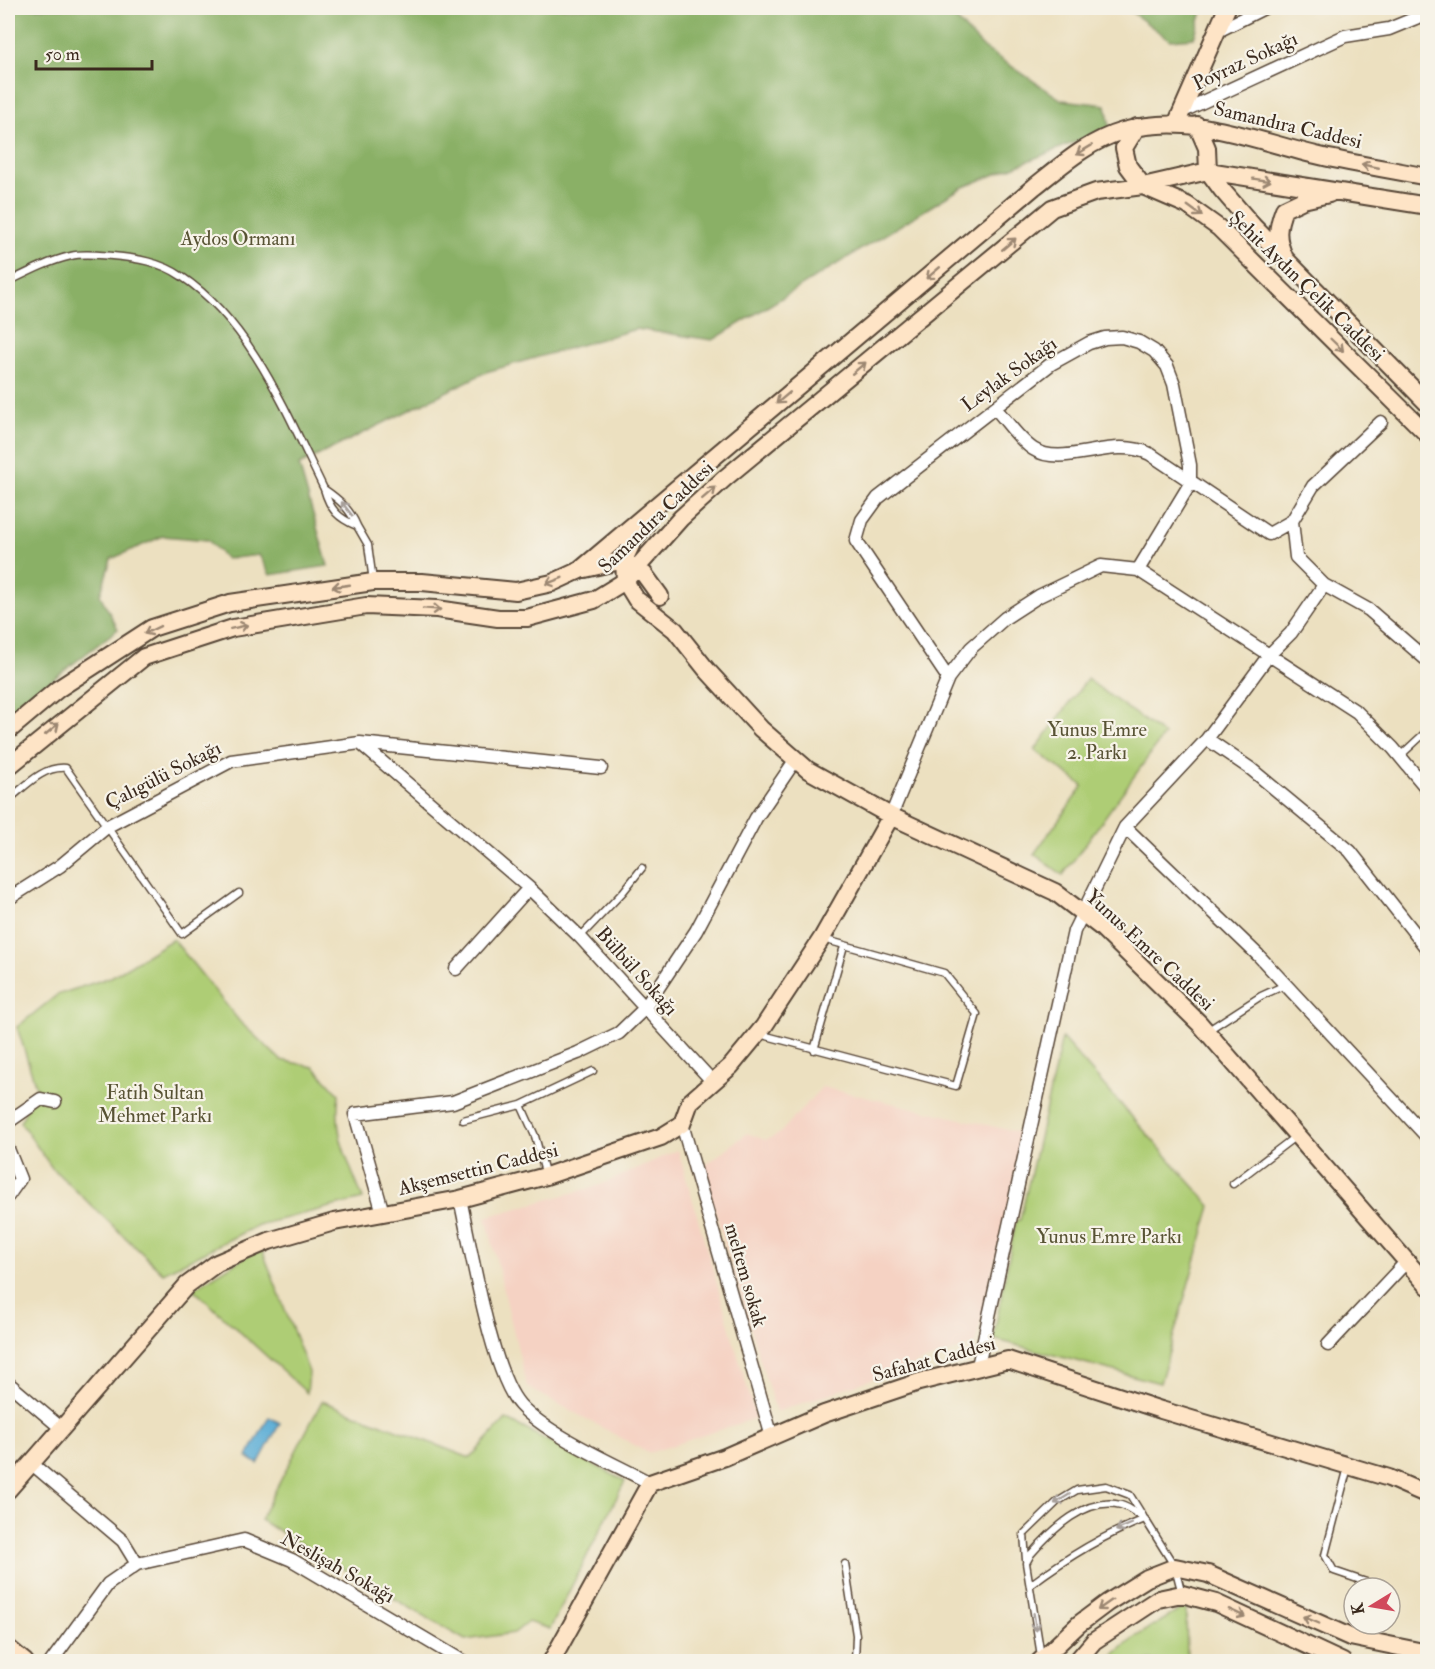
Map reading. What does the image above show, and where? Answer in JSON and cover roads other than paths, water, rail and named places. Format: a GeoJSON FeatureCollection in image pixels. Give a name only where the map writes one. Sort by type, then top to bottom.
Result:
{"type":"FeatureCollection","features":[{"type":"Feature","properties":{"kind":"main road"},"geometry":{"type":"LineString","coordinates":[[1179,117],[1227,8]]}},
{"type":"Feature","properties":{"kind":"main road","name":"Samandıra Caddesi"},"geometry":{"type":"LineString","coordinates":[[8,731],[58,689],[152,628],[230,603],[373,582],[422,582],[516,591],[552,583],[580,570],[1082,149],[1120,131],[1179,117],[1197,125],[1320,156],[1428,177]]}},
{"type":"Feature","properties":{"kind":"main road"},"geometry":{"type":"LineString","coordinates":[[1197,125],[1207,148],[1208,171]]}},
{"type":"Feature","properties":{"kind":"main road"},"geometry":{"type":"LineString","coordinates":[[1137,127],[1124,148],[1128,166],[1143,186]]}},
{"type":"Feature","properties":{"kind":"main road","name":"Samandıra Caddesi"},"geometry":{"type":"LineString","coordinates":[[631,564],[655,550],[681,518],[726,478],[1052,208],[1096,192],[1143,186],[1208,171],[1428,206]]}},
{"type":"Feature","properties":{"kind":"main road","name":"Şehit Aydın Çelik Caddesi"},"geometry":{"type":"LineString","coordinates":[[1208,171],[1247,219],[1428,404]]}},
{"type":"Feature","properties":{"kind":"main road","name":"Şehit Aydın Çelik Caddesi"},"geometry":{"type":"LineString","coordinates":[[1143,186],[1187,205],[1219,228],[1428,435]]}},
{"type":"Feature","properties":{"kind":"main road","name":"Şehit Aydın Çelik Caddesi"},"geometry":{"type":"LineString","coordinates":[[1286,260],[1278,244],[1277,228],[1284,209],[1303,200],[1338,192]]}},
{"type":"Feature","properties":{"kind":"main road"},"geometry":{"type":"LineString","coordinates":[[675,630],[636,599],[625,581],[631,564],[634,539],[684,482]]}},
{"type":"Feature","properties":{"kind":"main road"},"geometry":{"type":"LineString","coordinates":[[655,550],[660,596],[675,630]]}},
{"type":"Feature","properties":{"kind":"main road"},"geometry":{"type":"LineString","coordinates":[[580,570],[631,564]]}},
{"type":"Feature","properties":{"kind":"main road"},"geometry":{"type":"LineString","coordinates":[[631,564],[660,596]]}},
{"type":"Feature","properties":{"kind":"main road","name":"Samandıra Caddesi"},"geometry":{"type":"LineString","coordinates":[[8,767],[144,657],[233,628],[366,606],[437,609],[498,618],[527,618],[594,600],[625,581]]}},
{"type":"Feature","properties":{"kind":"main road"},"geometry":{"type":"LineString","coordinates":[[594,600],[616,597],[636,599]]}},
{"type":"Feature","properties":{"kind":"main road","name":"Yunus Emre Caddesi"},"geometry":{"type":"LineString","coordinates":[[675,630],[705,669],[761,729],[808,770],[891,816],[1054,891],[1102,928],[1207,1032],[1428,1286]]}},
{"type":"Feature","properties":{"kind":"main road"},"geometry":{"type":"LineString","coordinates":[[682,1124],[690,1102],[731,1066],[758,1034],[822,938],[891,816]]}},
{"type":"Feature","properties":{"kind":"main road","name":"Akşemsettin Caddesi"},"geometry":{"type":"LineString","coordinates":[[8,1490],[198,1275],[216,1263],[253,1246],[334,1222],[460,1199],[546,1176],[661,1137],[682,1124]]}},
{"type":"Feature","properties":{"kind":"main road","name":"Safahat Caddesi"},"geometry":{"type":"LineString","coordinates":[[650,1483],[772,1437],[834,1410],[919,1382],[1008,1360],[1389,1478],[1428,1495]]}},
{"type":"Feature","properties":{"kind":"main road"},"geometry":{"type":"LineString","coordinates":[[551,1662],[650,1483]]}},
{"type":"Feature","properties":{"kind":"main road"},"geometry":{"type":"LineString","coordinates":[[1042,1661],[1107,1603],[1147,1578],[1175,1567],[1208,1574],[1350,1637],[1428,1653]]}},
{"type":"Feature","properties":{"kind":"main road"},"geometry":{"type":"LineString","coordinates":[[1076,1662],[1094,1641],[1158,1599],[1182,1594],[1216,1603],[1343,1662]]}},
{"type":"Feature","properties":{"kind":"main road"},"geometry":{"type":"LineString","coordinates":[[8,1648],[25,1662]]}},
{"type":"Feature","properties":{"kind":"street"},"geometry":{"type":"LineString","coordinates":[[1218,31],[1264,8]]}},
{"type":"Feature","properties":{"kind":"street","name":"Poyraz Sokağı"},"geometry":{"type":"LineString","coordinates":[[1179,117],[1345,36],[1389,29],[1428,13]]}},
{"type":"Feature","properties":{"kind":"street","name":"Leylak Sokağı"},"geometry":{"type":"LineString","coordinates":[[948,678],[856,540],[862,520],[878,498],[1051,364],[1089,343],[1105,338],[1122,338],[1138,342],[1154,351],[1167,366],[1174,384],[1189,450],[1190,484]]}},
{"type":"Feature","properties":{"kind":"street"},"geometry":{"type":"LineString","coordinates":[[995,408],[1027,444],[1041,453],[1057,455],[1120,446],[1132,447],[1150,454],[1190,484],[1269,534],[1292,521],[1313,486],[1381,422]]}},
{"type":"Feature","properties":{"kind":"street"},"geometry":{"type":"LineString","coordinates":[[1138,570],[1190,484]]}},
{"type":"Feature","properties":{"kind":"street"},"geometry":{"type":"LineString","coordinates":[[1292,521],[1296,557],[1324,585],[1369,610],[1428,661]]}},
{"type":"Feature","properties":{"kind":"street"},"geometry":{"type":"LineString","coordinates":[[891,816],[948,678],[971,648],[1005,618],[1039,596],[1101,566],[1138,570],[1357,712],[1400,756],[1428,790]]}},
{"type":"Feature","properties":{"kind":"street"},"geometry":{"type":"LineString","coordinates":[[978,1366],[1074,931],[1125,827],[1207,739],[1269,655],[1290,633],[1324,585]]}},
{"type":"Feature","properties":{"kind":"street"},"geometry":{"type":"LineString","coordinates":[[1207,739],[1251,769],[1350,850],[1428,950]]}},
{"type":"Feature","properties":{"kind":"street","name":"Çalıgülü Sokağı"},"geometry":{"type":"LineString","coordinates":[[8,899],[60,866],[108,826],[231,760],[360,743],[601,768]]}},
{"type":"Feature","properties":{"kind":"street","name":"Bülbül Sokağı"},"geometry":{"type":"LineString","coordinates":[[360,743],[529,888],[580,937],[713,1082]]}},
{"type":"Feature","properties":{"kind":"street"},"geometry":{"type":"LineString","coordinates":[[383,1213],[355,1114],[453,1102],[578,1053],[619,1033],[644,1009],[696,931],[756,818],[796,759]]}},
{"type":"Feature","properties":{"kind":"street"},"geometry":{"type":"LineString","coordinates":[[1125,827],[1286,985],[1428,1138]]}},
{"type":"Feature","properties":{"kind":"street"},"geometry":{"type":"LineString","coordinates":[[456,969],[529,888]]}},
{"type":"Feature","properties":{"kind":"street"},"geometry":{"type":"LineString","coordinates":[[8,1122],[41,1099],[55,1102]]}},
{"type":"Feature","properties":{"kind":"street","name":"meltem sokak"},"geometry":{"type":"LineString","coordinates":[[682,1124],[772,1437]]}},
{"type":"Feature","properties":{"kind":"street"},"geometry":{"type":"LineString","coordinates":[[8,1149],[20,1179],[8,1196]]}},
{"type":"Feature","properties":{"kind":"street"},"geometry":{"type":"LineString","coordinates":[[460,1199],[501,1370],[520,1405],[560,1434],[650,1483]]}},
{"type":"Feature","properties":{"kind":"street"},"geometry":{"type":"LineString","coordinates":[[1328,1346],[1407,1261]]}},
{"type":"Feature","properties":{"kind":"street"},"geometry":{"type":"LineString","coordinates":[[8,1383],[61,1428]]}},
{"type":"Feature","properties":{"kind":"street"},"geometry":{"type":"LineString","coordinates":[[31,1463],[123,1541],[137,1564]]}},
{"type":"Feature","properties":{"kind":"street","name":"Neslişah Sokağı"},"geometry":{"type":"LineString","coordinates":[[51,1662],[108,1584],[137,1564],[244,1540],[292,1560],[464,1662]]}},
{"type":"Feature","properties":{"kind":"lane"},"geometry":{"type":"LineString","coordinates":[[8,282],[73,255],[134,258],[160,265],[181,275],[228,319],[261,364],[324,489],[329,504],[340,518],[357,526]]}},
{"type":"Feature","properties":{"kind":"lane"},"geometry":{"type":"LineString","coordinates":[[324,489],[352,513],[368,545],[373,582]]}},
{"type":"Feature","properties":{"kind":"lane"},"geometry":{"type":"LineString","coordinates":[[1400,756],[1428,730]]}},
{"type":"Feature","properties":{"kind":"lane"},"geometry":{"type":"LineString","coordinates":[[8,800],[38,775],[51,769],[66,768],[182,934],[239,893]]}},
{"type":"Feature","properties":{"kind":"lane"},"geometry":{"type":"LineString","coordinates":[[580,937],[642,868]]}},
{"type":"Feature","properties":{"kind":"lane"},"geometry":{"type":"LineString","coordinates":[[758,1034],[956,1086],[977,1014],[944,973],[822,938]]}},
{"type":"Feature","properties":{"kind":"lane"},"geometry":{"type":"LineString","coordinates":[[814,1050],[844,946]]}},
{"type":"Feature","properties":{"kind":"lane"},"geometry":{"type":"LineString","coordinates":[[1207,1032],[1261,996],[1286,985]]}},
{"type":"Feature","properties":{"kind":"lane"},"geometry":{"type":"LineString","coordinates":[[463,1120],[521,1104],[593,1071]]}},
{"type":"Feature","properties":{"kind":"lane"},"geometry":{"type":"LineString","coordinates":[[521,1104],[535,1136],[546,1176]]}},
{"type":"Feature","properties":{"kind":"lane"},"geometry":{"type":"LineString","coordinates":[[1233,1184],[1297,1135]]}},
{"type":"Feature","properties":{"kind":"lane"},"geometry":{"type":"LineString","coordinates":[[1348,1467],[1325,1555],[1334,1571],[1349,1576]]}},
{"type":"Feature","properties":{"kind":"lane"},"geometry":{"type":"LineString","coordinates":[[1042,1661],[1026,1563],[1024,1533],[1057,1502],[1077,1490],[1106,1486],[1130,1495],[1175,1567],[1182,1594]]}},
{"type":"Feature","properties":{"kind":"lane"},"geometry":{"type":"LineString","coordinates":[[1026,1563],[1042,1540],[1077,1513],[1100,1505],[1122,1505],[1145,1519]]}},
{"type":"Feature","properties":{"kind":"lane"},"geometry":{"type":"LineString","coordinates":[[1030,1585],[1070,1556],[1121,1528],[1145,1519]]}},
{"type":"Feature","properties":{"kind":"lane"},"geometry":{"type":"LineString","coordinates":[[845,1564],[856,1635],[855,1662]]}},
{"type":"Feature","properties":{"kind":"water"},"geometry":{"type":"Polygon","coordinates":[[[269,1417],[280,1423],[258,1464],[247,1457],[269,1417]]]}},
{"type":"Feature","properties":{"kind":"park label","name":"Aydos Ormanı"},"geometry":{"type":"Point","coordinates":[238,238]}},
{"type":"Feature","properties":{"kind":"park label","name":"Yunus Emre 2. Parkı"},"geometry":{"type":"Point","coordinates":[1097,740]}},
{"type":"Feature","properties":{"kind":"park label","name":"Fatih Sultan Mehmet Parkı"},"geometry":{"type":"Point","coordinates":[155,1104]}},
{"type":"Feature","properties":{"kind":"park label","name":"Yunus Emre Parkı"},"geometry":{"type":"Point","coordinates":[1109,1236]}}]}
